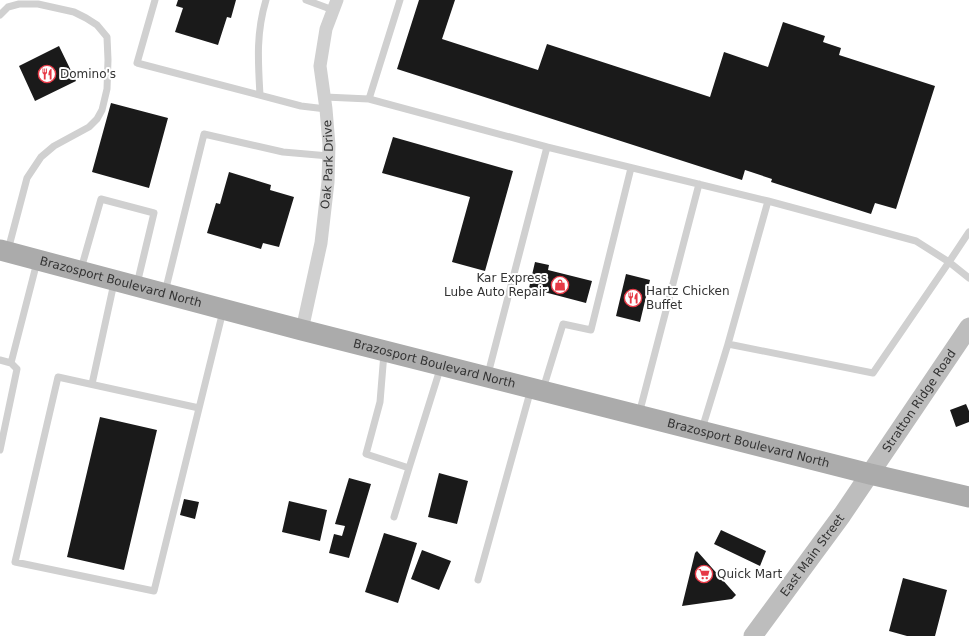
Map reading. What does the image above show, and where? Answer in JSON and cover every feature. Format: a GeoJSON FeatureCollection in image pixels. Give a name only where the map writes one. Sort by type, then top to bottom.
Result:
{"type":"FeatureCollection","features":[{"type":"Feature","properties":{"kind":"main road","name":"Brazosport Boulevard North"},"geometry":{"type":"LineString","coordinates":[[4,251],[223,310],[441,366],[870,474],[969,497]]}},
{"type":"Feature","properties":{"kind":"main road","name":"Stratton Ridge Road"},"geometry":{"type":"LineString","coordinates":[[870,474],[969,327]]}},
{"type":"Feature","properties":{"kind":"main road","name":"East Main Street"},"geometry":{"type":"LineString","coordinates":[[753,636],[842,515],[870,474]]}},
{"type":"Feature","properties":{"kind":"street","name":"Oak Park Drive"},"geometry":{"type":"LineString","coordinates":[[302,330],[320,243],[328,182],[329,156],[326,103],[320,66],[326,29],[335,5]]}},
{"type":"Feature","properties":{"kind":"lane"},"geometry":{"type":"LineString","coordinates":[[155,0],[137,63],[301,106],[369,99],[547,147],[699,184],[916,241],[949,262],[969,278]]}},
{"type":"Feature","properties":{"kind":"lane"},"geometry":{"type":"LineString","coordinates":[[260,95],[258,36],[266,0]]}},
{"type":"Feature","properties":{"kind":"lane"},"geometry":{"type":"LineString","coordinates":[[306,0],[335,5]]}},
{"type":"Feature","properties":{"kind":"lane"},"geometry":{"type":"LineString","coordinates":[[369,99],[400,0]]}},
{"type":"Feature","properties":{"kind":"lane"},"geometry":{"type":"LineString","coordinates":[[0,15],[8,7],[19,4],[38,4],[74,12],[97,25],[107,37],[108,60],[107,89],[102,110],[97,119],[88,127],[54,146],[41,157],[27,178],[4,251]]}},
{"type":"Feature","properties":{"kind":"lane"},"geometry":{"type":"LineString","coordinates":[[165,294],[204,134],[283,152],[329,156]]}},
{"type":"Feature","properties":{"kind":"lane"},"geometry":{"type":"LineString","coordinates":[[487,377],[547,147]]}},
{"type":"Feature","properties":{"kind":"lane"},"geometry":{"type":"LineString","coordinates":[[478,580],[537,390],[563,324],[591,330],[631,168]]}},
{"type":"Feature","properties":{"kind":"lane"},"geometry":{"type":"LineString","coordinates":[[639,416],[699,184]]}},
{"type":"Feature","properties":{"kind":"lane"},"geometry":{"type":"LineString","coordinates":[[80,272],[101,199],[154,213],[136,286]]}},
{"type":"Feature","properties":{"kind":"lane"},"geometry":{"type":"LineString","coordinates":[[701,431],[728,344],[768,202]]}},
{"type":"Feature","properties":{"kind":"lane"},"geometry":{"type":"LineString","coordinates":[[728,344],[873,373],[969,232]]}},
{"type":"Feature","properties":{"kind":"lane"},"geometry":{"type":"LineString","coordinates":[[12,363],[37,260]]}},
{"type":"Feature","properties":{"kind":"lane"},"geometry":{"type":"LineString","coordinates":[[92,384],[115,281]]}},
{"type":"Feature","properties":{"kind":"lane"},"geometry":{"type":"LineString","coordinates":[[199,408],[58,377],[14,562],[154,592],[223,310]]}},
{"type":"Feature","properties":{"kind":"lane"},"geometry":{"type":"LineString","coordinates":[[384,351],[380,402],[366,454],[408,468]]}},
{"type":"Feature","properties":{"kind":"lane"},"geometry":{"type":"LineString","coordinates":[[0,360],[12,363],[17,370],[0,450]]}},
{"type":"Feature","properties":{"kind":"lane"},"geometry":{"type":"LineString","coordinates":[[394,517],[441,366]]}},
{"type":"Feature","properties":{"kind":"building"},"geometry":{"type":"Polygon","coordinates":[[[178,0],[236,0],[231,18],[227,17],[218,45],[175,32],[183,8],[176,6],[178,0]]]}},
{"type":"Feature","properties":{"kind":"building"},"geometry":{"type":"Polygon","coordinates":[[[419,0],[455,0],[442,39],[538,70],[547,44],[710,97],[724,52],[768,67],[783,22],[825,36],[823,42],[841,48],[839,55],[935,86],[896,209],[875,203],[871,214],[771,182],[772,179],[745,170],[742,180],[397,69],[419,0]]]}},
{"type":"Feature","properties":{"kind":"building","name":"Domino's"},"geometry":{"type":"Polygon","coordinates":[[[59,46],[76,81],[35,101],[19,66],[59,46]]]}},
{"type":"Feature","properties":{"kind":"building"},"geometry":{"type":"Polygon","coordinates":[[[111,103],[168,118],[149,188],[92,172],[111,103]]]}},
{"type":"Feature","properties":{"kind":"building"},"geometry":{"type":"Polygon","coordinates":[[[393,137],[513,171],[485,271],[452,262],[470,197],[382,173],[393,137]]]}},
{"type":"Feature","properties":{"kind":"building"},"geometry":{"type":"Polygon","coordinates":[[[229,172],[271,185],[270,190],[294,197],[279,247],[263,243],[261,249],[207,233],[216,203],[220,204],[229,172]]]}},
{"type":"Feature","properties":{"kind":"building","name":"Kar Express Lube Auto Repair"},"geometry":{"type":"Polygon","coordinates":[[[535,262],[549,265],[548,270],[592,281],[586,303],[529,288],[535,262]]]}},
{"type":"Feature","properties":{"kind":"building","name":"Hartz Chicken Buffet"},"geometry":{"type":"Polygon","coordinates":[[[626,274],[650,280],[640,322],[616,316],[626,274]]]}},
{"type":"Feature","properties":{"kind":"building"},"geometry":{"type":"Polygon","coordinates":[[[966,404],[969,411],[969,422],[956,427],[950,410],[966,404]]]}},
{"type":"Feature","properties":{"kind":"building"},"geometry":{"type":"Polygon","coordinates":[[[100,417],[157,430],[124,570],[67,557],[100,417]]]}},
{"type":"Feature","properties":{"kind":"building"},"geometry":{"type":"Polygon","coordinates":[[[439,473],[468,481],[457,524],[428,517],[439,473]]]}},
{"type":"Feature","properties":{"kind":"building"},"geometry":{"type":"Polygon","coordinates":[[[349,478],[371,484],[349,558],[329,553],[334,534],[342,536],[345,526],[335,524],[349,478]]]}},
{"type":"Feature","properties":{"kind":"building"},"geometry":{"type":"Polygon","coordinates":[[[184,499],[199,502],[195,519],[180,515],[184,499]]]}},
{"type":"Feature","properties":{"kind":"building"},"geometry":{"type":"Polygon","coordinates":[[[289,501],[327,510],[320,541],[282,532],[289,501]]]}},
{"type":"Feature","properties":{"kind":"building","name":"Quick Mart"},"geometry":{"type":"Polygon","coordinates":[[[721,530],[766,551],[760,566],[714,544],[721,530]]]}},
{"type":"Feature","properties":{"kind":"building"},"geometry":{"type":"Polygon","coordinates":[[[384,533],[417,543],[398,603],[365,592],[384,533]]]}},
{"type":"Feature","properties":{"kind":"building"},"geometry":{"type":"Polygon","coordinates":[[[422,550],[451,561],[439,590],[411,579],[422,550]]]}},
{"type":"Feature","properties":{"kind":"building","name":"Quick Mart"},"geometry":{"type":"Polygon","coordinates":[[[697,551],[736,595],[732,599],[682,606],[695,553],[697,551]]]}},
{"type":"Feature","properties":{"kind":"building"},"geometry":{"type":"Polygon","coordinates":[[[903,578],[947,590],[935,636],[907,636],[889,631],[903,578]]]}},
{"type":"Feature","properties":{"kind":"place","name":"Domino's"},"geometry":{"type":"Point","coordinates":[47,74]}},
{"type":"Feature","properties":{"kind":"place","name":"Kar Express Lube Auto Repair"},"geometry":{"type":"Point","coordinates":[560,285]}},
{"type":"Feature","properties":{"kind":"place","name":"Hartz Chicken Buffet"},"geometry":{"type":"Point","coordinates":[633,298]}},
{"type":"Feature","properties":{"kind":"place","name":"Quick Mart"},"geometry":{"type":"Point","coordinates":[704,574]}}]}
